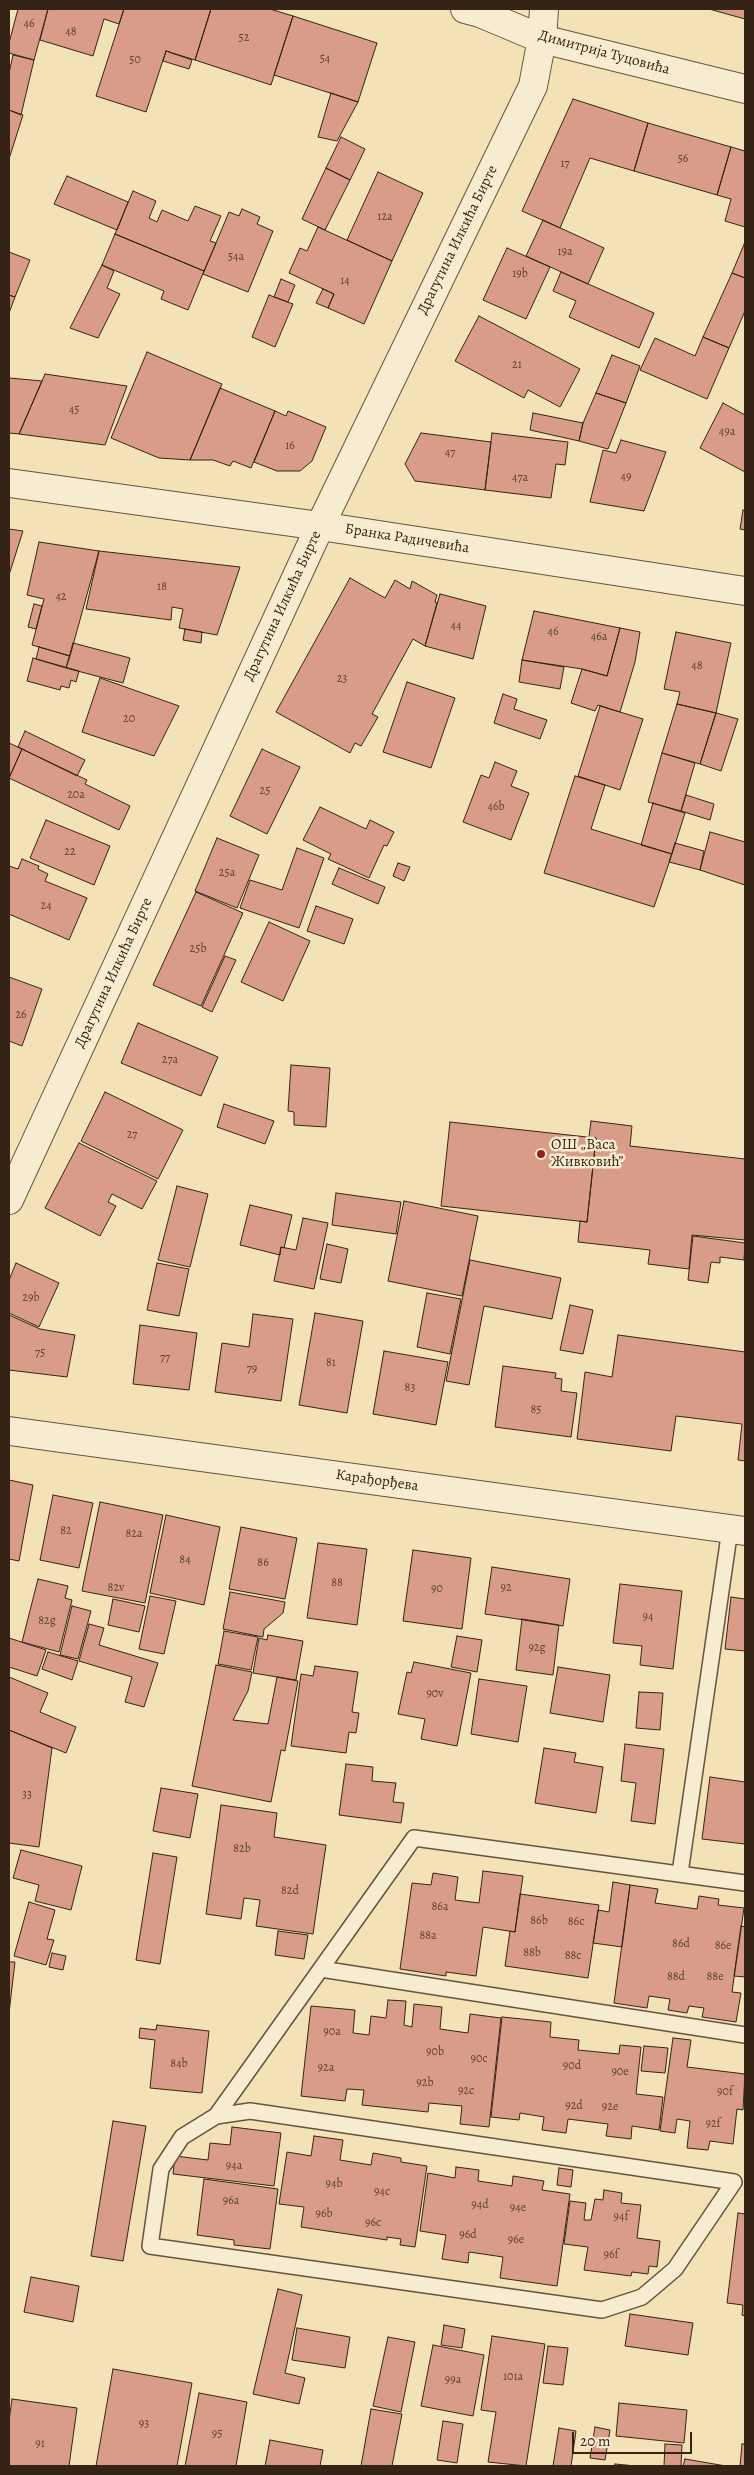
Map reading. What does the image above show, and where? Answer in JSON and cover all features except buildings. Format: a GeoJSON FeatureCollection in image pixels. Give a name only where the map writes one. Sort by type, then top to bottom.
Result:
{"type":"FeatureCollection","features":[{"type":"Feature","properties":{"kind":"street","name":"Димитрија Туцовића"},"geometry":{"type":"LineString","coordinates":[[465,9],[480,13],[542,39],[745,89]]}},
{"type":"Feature","properties":{"kind":"street","name":"Драгутина Илкића Бирте"},"geometry":{"type":"LineString","coordinates":[[9,1200],[320,526],[533,86],[542,39],[544,9]]}},
{"type":"Feature","properties":{"kind":"street","name":"Бранка Радичевића"},"geometry":{"type":"LineString","coordinates":[[9,483],[320,526],[745,592]]}},
{"type":"Feature","properties":{"kind":"street","name":"Карађорђева"},"geometry":{"type":"LineString","coordinates":[[9,1431],[738,1530]]}},
{"type":"Feature","properties":{"kind":"lane"},"geometry":{"type":"LineString","coordinates":[[680,1873],[738,1530]]}},
{"type":"Feature","properties":{"kind":"lane"},"geometry":{"type":"LineString","coordinates":[[216,2116],[250,2111],[740,2177],[675,2269],[642,2297],[602,2310],[150,2246],[161,2169],[182,2137],[216,2116],[414,1838],[745,1883]]}},
{"type":"Feature","properties":{"kind":"lane"},"geometry":{"type":"LineString","coordinates":[[320,1969],[745,2035]]}},
{"type":"Feature","properties":{"kind":"place","name":"ОШ „Васа Живковић”"},"geometry":{"type":"Point","coordinates":[541,1154]}}]}
